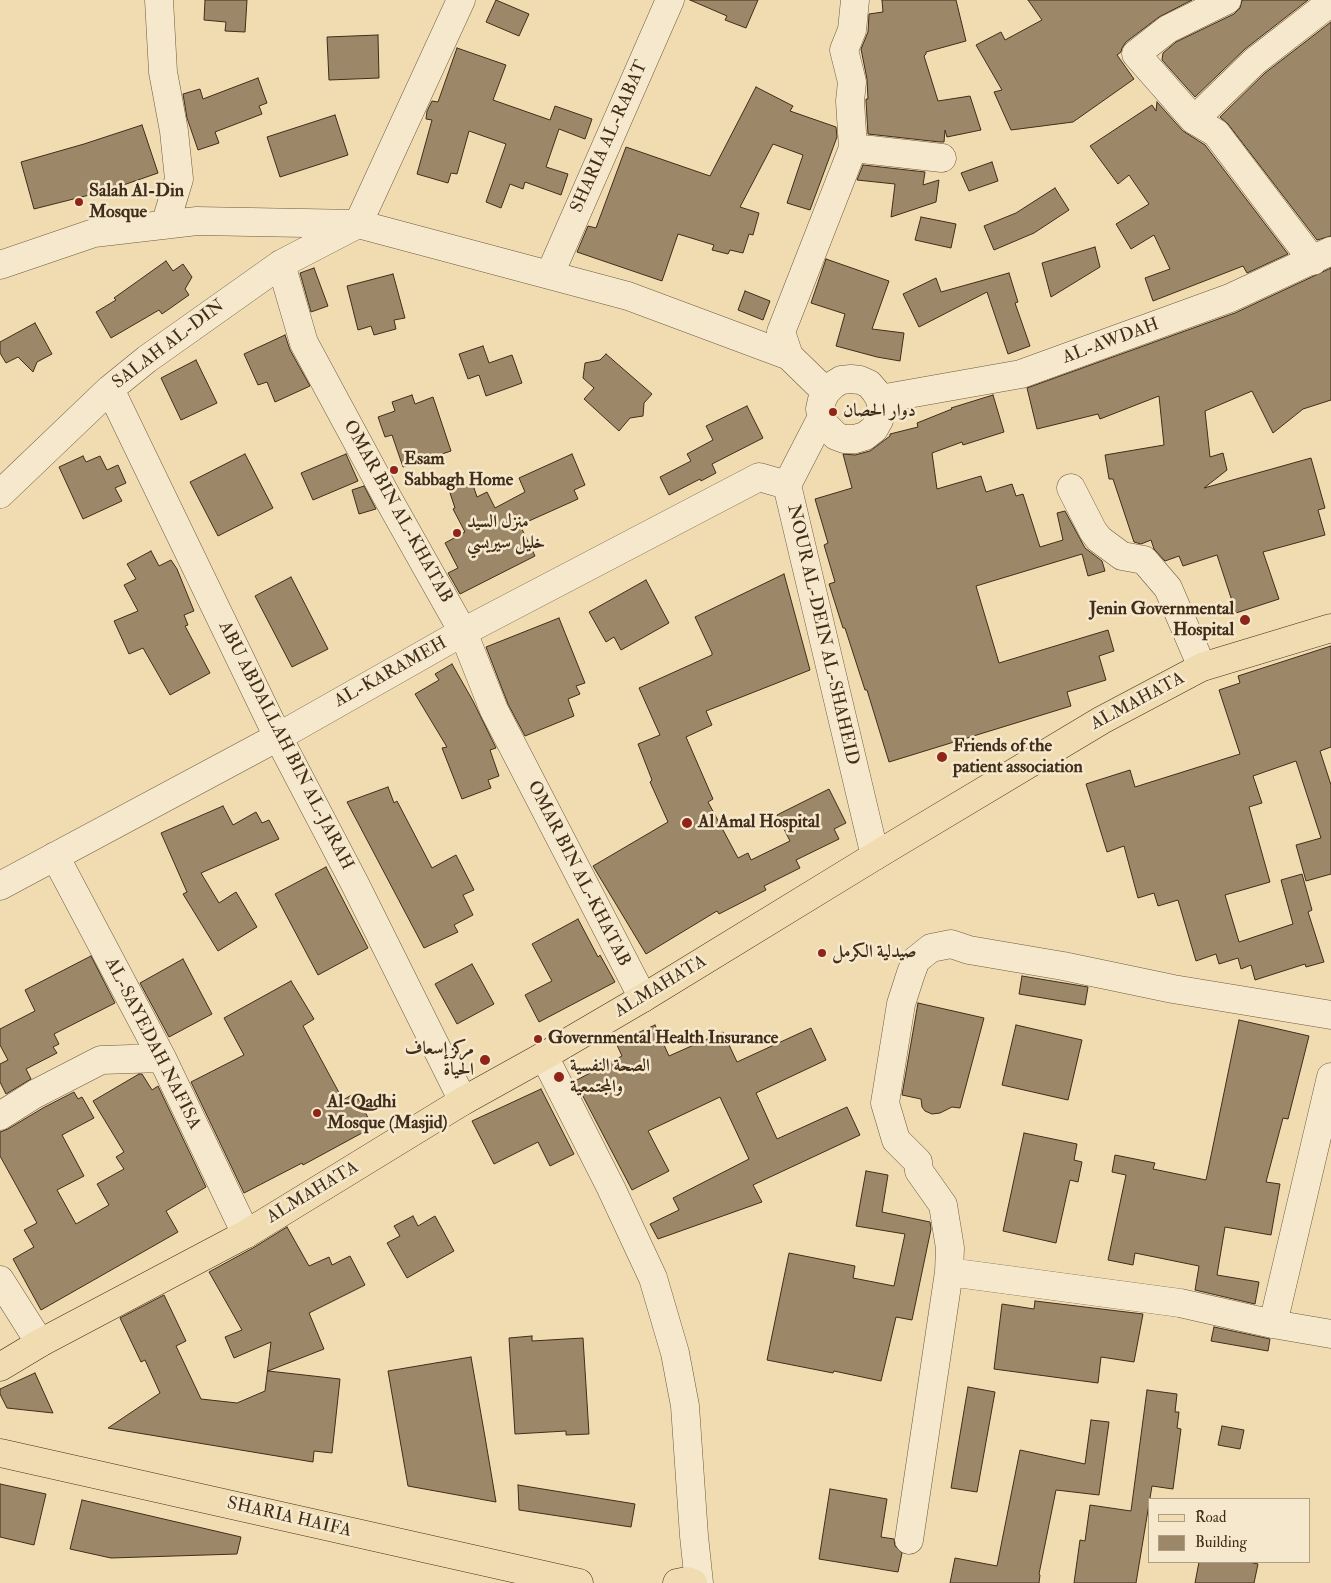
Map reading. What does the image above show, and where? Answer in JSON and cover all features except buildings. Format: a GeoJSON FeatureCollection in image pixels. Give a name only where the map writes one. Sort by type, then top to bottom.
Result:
{"type":"FeatureCollection","features":[{"type":"Feature","properties":{"kind":"main road","name":"ALMAHATA"},"geometry":{"type":"LineString","coordinates":[[0,1367],[40,1343],[246,1234],[463,1101],[643,998],[1102,720],[1202,667],[1331,628]]}},
{"type":"Feature","properties":{"kind":"main road","name":"SHARIA HAIFA"},"geometry":{"type":"LineString","coordinates":[[0,1453],[579,1583]]}},
{"type":"Feature","properties":{"kind":"street"},"geometry":{"type":"LineString","coordinates":[[159,0],[163,72],[174,131],[179,179],[165,225]]}},
{"type":"Feature","properties":{"kind":"street"},"geometry":{"type":"LineString","coordinates":[[358,224],[461,0]]}},
{"type":"Feature","properties":{"kind":"street","name":"SHARIA AL-RABAT"},"geometry":{"type":"LineString","coordinates":[[550,274],[670,0]]}},
{"type":"Feature","properties":{"kind":"street"},"geometry":{"type":"LineString","coordinates":[[787,485],[824,405],[833,385],[841,380],[851,378],[869,384],[876,391],[882,410],[874,430],[865,436],[855,440],[844,439],[830,432],[824,405],[789,356],[781,332],[853,148],[850,101],[852,82],[844,50],[852,30],[855,0]]}},
{"type":"Feature","properties":{"kind":"street"},"geometry":{"type":"LineString","coordinates":[[1227,0],[1168,29],[1136,54],[1194,120],[1216,133],[1322,256]]}},
{"type":"Feature","properties":{"kind":"street"},"geometry":{"type":"LineString","coordinates":[[1194,120],[1255,60],[1331,2]]}},
{"type":"Feature","properties":{"kind":"street"},"geometry":{"type":"LineString","coordinates":[[853,148],[942,158]]}},
{"type":"Feature","properties":{"kind":"street"},"geometry":{"type":"LineString","coordinates":[[0,265],[94,233],[197,221],[358,224],[628,296],[789,356]]}},
{"type":"Feature","properties":{"kind":"street","name":"SALAH AL-DIN"},"geometry":{"type":"LineString","coordinates":[[0,494],[110,389],[147,359],[281,264],[358,224]]}},
{"type":"Feature","properties":{"kind":"street","name":"AL-AWDAH"},"geometry":{"type":"LineString","coordinates":[[880,400],[1022,374],[1230,298],[1322,256]]}},
{"type":"Feature","properties":{"kind":"street","name":"OMAR BIN AL-KHATAB"},"geometry":{"type":"LineString","coordinates":[[281,264],[304,343],[463,632],[494,710],[643,998]]}},
{"type":"Feature","properties":{"kind":"street","name":"ABU ABDALLAH BIN AL-JARAH"},"geometry":{"type":"LineString","coordinates":[[110,389],[278,737],[355,884],[463,1101]]}},
{"type":"Feature","properties":{"kind":"street","name":"NOUR AL-DEIN AL-SHAHEID"},"geometry":{"type":"LineString","coordinates":[[844,439],[787,485],[875,856]]}},
{"type":"Feature","properties":{"kind":"street","name":"AL-KARAMEH"},"geometry":{"type":"LineString","coordinates":[[0,886],[278,737],[463,632],[759,478],[787,485]]}},
{"type":"Feature","properties":{"kind":"street"},"geometry":{"type":"LineString","coordinates":[[1071,488],[1093,531],[1100,539],[1122,556],[1144,560],[1168,588],[1202,667]]}},
{"type":"Feature","properties":{"kind":"street","name":"AL-SAYEDAH NAFISA"},"geometry":{"type":"LineString","coordinates":[[55,856],[162,1058],[246,1234]]}},
{"type":"Feature","properties":{"kind":"street"},"geometry":{"type":"LineString","coordinates":[[909,1540],[949,1272],[950,1248],[943,1205],[919,1171],[918,1162],[896,1140],[885,1103],[901,1004],[913,966],[920,955],[938,945],[951,944],[969,950],[1063,966],[1173,989],[1331,1015]]}},
{"type":"Feature","properties":{"kind":"street"},"geometry":{"type":"LineString","coordinates":[[544,1056],[611,1188],[653,1278],[675,1353],[685,1406],[694,1536],[687,1583]]}},
{"type":"Feature","properties":{"kind":"street"},"geometry":{"type":"LineString","coordinates":[[0,1116],[35,1094],[101,1060],[162,1058]]}},
{"type":"Feature","properties":{"kind":"street"},"geometry":{"type":"LineString","coordinates":[[1273,1324],[1331,1077]]}},
{"type":"Feature","properties":{"kind":"street"},"geometry":{"type":"LineString","coordinates":[[949,1272],[1180,1302],[1273,1324],[1331,1334]]}},
{"type":"Feature","properties":{"kind":"street"},"geometry":{"type":"LineString","coordinates":[[0,1280],[40,1343]]}},
{"type":"Feature","properties":{"kind":"place","name":"Salah Al-Din Mosque"},"geometry":{"type":"Point","coordinates":[79,202]}},
{"type":"Feature","properties":{"kind":"place","name":"دوار الحصان"},"geometry":{"type":"Point","coordinates":[833,412]}},
{"type":"Feature","properties":{"kind":"place","name":"Esam Sabbagh Home"},"geometry":{"type":"Point","coordinates":[394,470]}},
{"type":"Feature","properties":{"kind":"place","name":"منزل السيد خليل سيريسي"},"geometry":{"type":"Point","coordinates":[457,533]}},
{"type":"Feature","properties":{"kind":"place","name":"Jenin Governmental Hospital"},"geometry":{"type":"Point","coordinates":[1245,620]}},
{"type":"Feature","properties":{"kind":"place","name":"Friends of the patient association"},"geometry":{"type":"Point","coordinates":[942,757]}},
{"type":"Feature","properties":{"kind":"place","name":"Al Amal Hospital"},"geometry":{"type":"Point","coordinates":[687,823]}},
{"type":"Feature","properties":{"kind":"place","name":"صيدلية الكرمل"},"geometry":{"type":"Point","coordinates":[822,953]}},
{"type":"Feature","properties":{"kind":"place","name":"Governmental Health Insurance"},"geometry":{"type":"Point","coordinates":[538,1039]}},
{"type":"Feature","properties":{"kind":"place","name":"مركز إسعاف الحياة"},"geometry":{"type":"Point","coordinates":[485,1060]}},
{"type":"Feature","properties":{"kind":"place","name":"الصحة النفسية والمجتمعية"},"geometry":{"type":"Point","coordinates":[559,1077]}},
{"type":"Feature","properties":{"kind":"place","name":"Al-Qadhi Mosque (Masjid)"},"geometry":{"type":"Point","coordinates":[317,1113]}}]}
